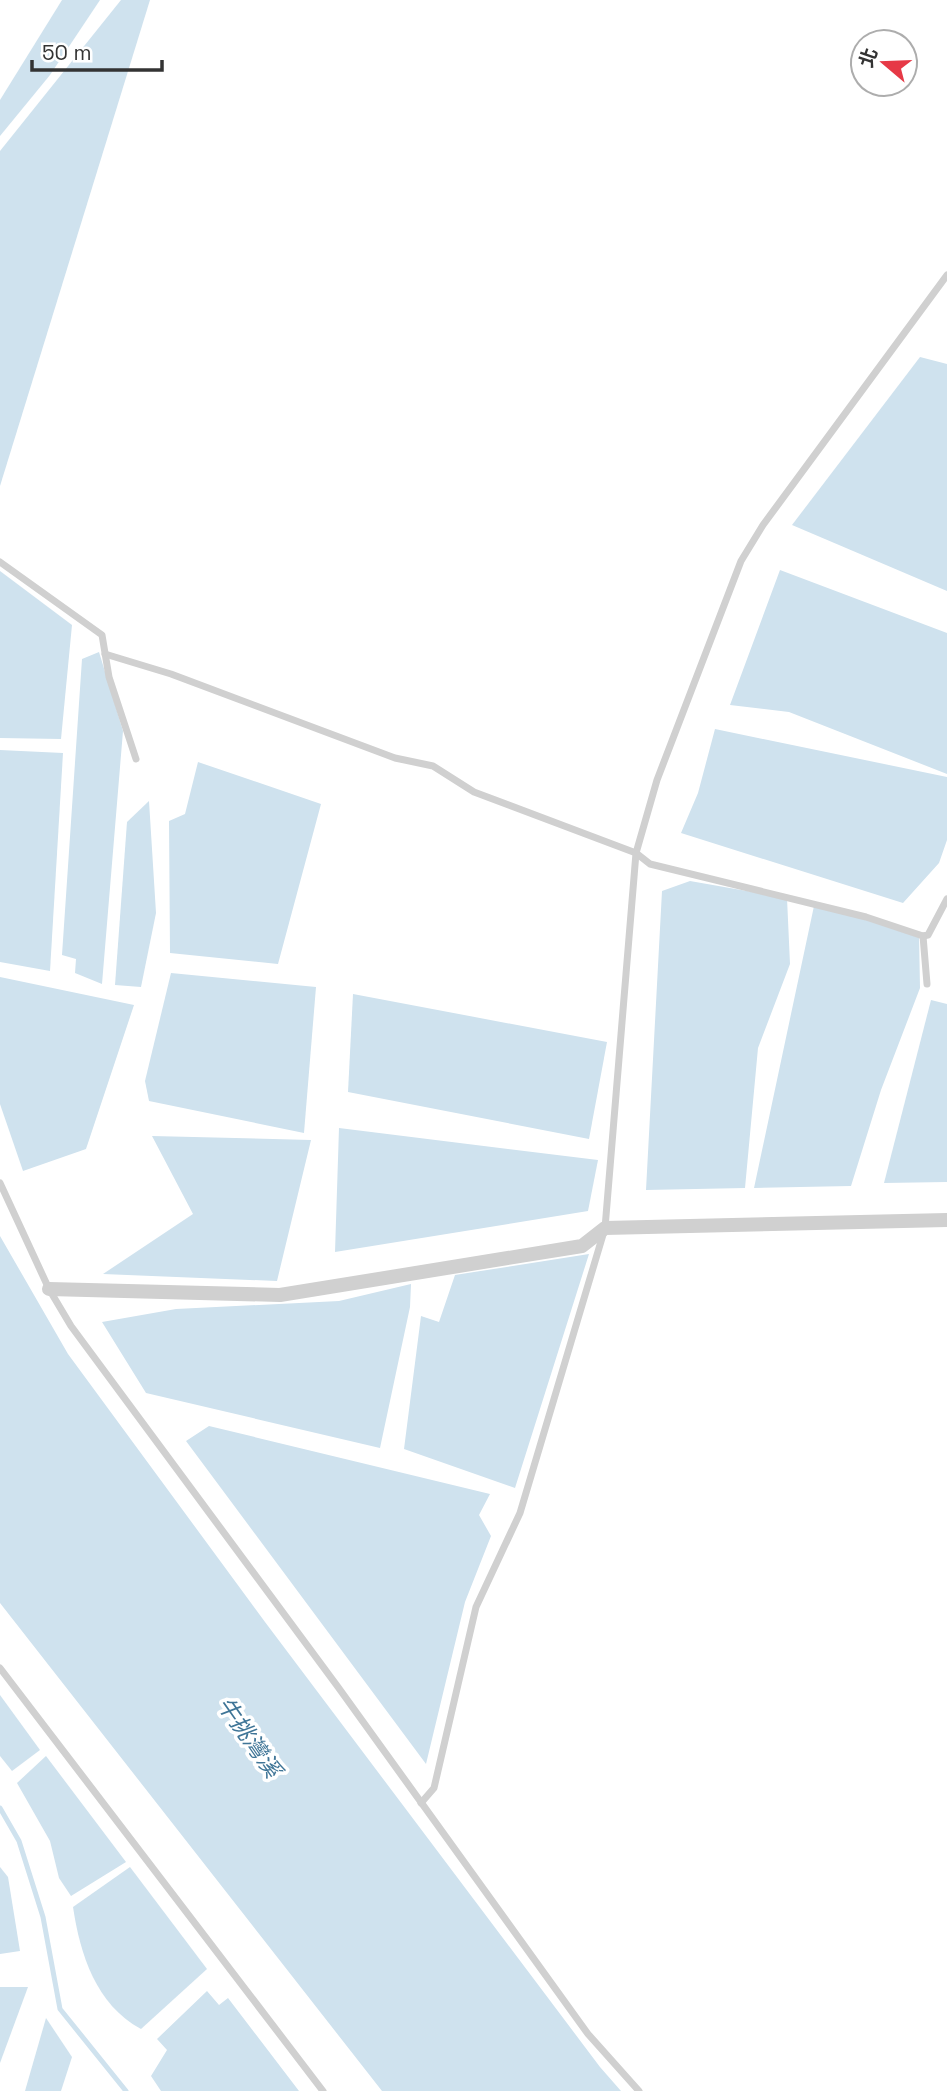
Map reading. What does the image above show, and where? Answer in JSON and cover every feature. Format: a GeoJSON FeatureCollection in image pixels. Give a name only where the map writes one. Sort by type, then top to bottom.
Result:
{"type":"FeatureCollection","features":[{"type":"Feature","properties":{"kind":"street"},"geometry":{"type":"LineString","coordinates":[[49,1289],[280,1295],[582,1246],[605,1228],[947,1220]]}},
{"type":"Feature","properties":{"kind":"lane"},"geometry":{"type":"LineString","coordinates":[[421,1802],[434,1788],[476,1607],[520,1513],[605,1228],[636,853],[657,780],[741,561],[763,525],[947,275]]}},
{"type":"Feature","properties":{"kind":"lane"},"geometry":{"type":"LineString","coordinates":[[0,562],[102,635],[109,677],[136,760]]}},
{"type":"Feature","properties":{"kind":"lane"},"geometry":{"type":"LineString","coordinates":[[105,654],[172,674],[395,758],[433,766],[474,792],[636,853],[650,863],[866,917],[923,936],[928,935],[947,899]]}},
{"type":"Feature","properties":{"kind":"lane"},"geometry":{"type":"LineString","coordinates":[[923,936],[928,984]]}},
{"type":"Feature","properties":{"kind":"lane"},"geometry":{"type":"LineString","coordinates":[[0,1183],[49,1289],[71,1326],[588,2034],[639,2091]]}},
{"type":"Feature","properties":{"kind":"lane"},"geometry":{"type":"LineString","coordinates":[[0,1668],[323,2091]]}},
{"type":"Feature","properties":{"kind":"water"},"geometry":{"type":"Polygon","coordinates":[[[62,0],[100,0],[50,75],[0,136],[0,100],[62,0]]]}},
{"type":"Feature","properties":{"kind":"water"},"geometry":{"type":"Polygon","coordinates":[[[121,0],[150,0],[0,486],[0,151],[121,0]]]}},
{"type":"Feature","properties":{"kind":"water"},"geometry":{"type":"Polygon","coordinates":[[[920,357],[947,364],[947,591],[792,525],[920,357]]]}},
{"type":"Feature","properties":{"kind":"water"},"geometry":{"type":"Polygon","coordinates":[[[780,570],[947,633],[947,774],[789,712],[730,705],[780,570]]]}},
{"type":"Feature","properties":{"kind":"water"},"geometry":{"type":"Polygon","coordinates":[[[0,571],[72,625],[61,739],[0,738],[0,571]]]}},
{"type":"Feature","properties":{"kind":"water"},"geometry":{"type":"Polygon","coordinates":[[[99,652],[123,731],[102,984],[75,973],[76,959],[62,955],[82,659],[99,652]]]}},
{"type":"Feature","properties":{"kind":"water"},"geometry":{"type":"Polygon","coordinates":[[[715,729],[947,777],[947,840],[939,863],[903,903],[681,833],[698,793],[715,729]]]}},
{"type":"Feature","properties":{"kind":"water"},"geometry":{"type":"Polygon","coordinates":[[[0,750],[63,753],[50,971],[0,962],[0,750]]]}},
{"type":"Feature","properties":{"kind":"water"},"geometry":{"type":"Polygon","coordinates":[[[198,762],[321,804],[278,964],[170,953],[169,821],[185,814],[198,762]]]}},
{"type":"Feature","properties":{"kind":"water"},"geometry":{"type":"Polygon","coordinates":[[[149,801],[156,913],[141,987],[115,985],[127,822],[149,801]]]}},
{"type":"Feature","properties":{"kind":"water"},"geometry":{"type":"Polygon","coordinates":[[[690,881],[787,898],[790,964],[758,1048],[745,1188],[646,1190],[662,891],[690,881]]]}},
{"type":"Feature","properties":{"kind":"water"},"geometry":{"type":"Polygon","coordinates":[[[814,906],[919,933],[920,988],[881,1090],[851,1186],[754,1188],[814,906]]]}},
{"type":"Feature","properties":{"kind":"water"},"geometry":{"type":"Polygon","coordinates":[[[171,973],[316,987],[304,1133],[149,1101],[145,1081],[171,973]]]}},
{"type":"Feature","properties":{"kind":"water"},"geometry":{"type":"Polygon","coordinates":[[[0,977],[134,1005],[86,1149],[23,1171],[0,1104],[0,977]]]}},
{"type":"Feature","properties":{"kind":"water"},"geometry":{"type":"Polygon","coordinates":[[[353,994],[607,1042],[589,1139],[348,1092],[353,994]]]}},
{"type":"Feature","properties":{"kind":"water"},"geometry":{"type":"Polygon","coordinates":[[[931,1000],[947,1004],[947,1182],[884,1183],[931,1000]]]}},
{"type":"Feature","properties":{"kind":"water"},"geometry":{"type":"Polygon","coordinates":[[[339,1128],[598,1160],[588,1211],[335,1252],[339,1128]]]}},
{"type":"Feature","properties":{"kind":"water"},"geometry":{"type":"Polygon","coordinates":[[[152,1136],[311,1140],[277,1281],[103,1274],[193,1214],[152,1136]]]}},
{"type":"Feature","properties":{"kind":"water","name":"牛挑灣溪"},"geometry":{"type":"Polygon","coordinates":[[[0,1236],[68,1354],[265,1622],[600,2067],[621,2091],[382,2091],[0,1603],[0,1236]]]}},
{"type":"Feature","properties":{"kind":"water"},"geometry":{"type":"Polygon","coordinates":[[[589,1254],[515,1488],[404,1449],[421,1316],[439,1322],[455,1275],[589,1254]]]}},
{"type":"Feature","properties":{"kind":"water"},"geometry":{"type":"Polygon","coordinates":[[[411,1284],[410,1307],[380,1448],[146,1393],[102,1322],[176,1309],[339,1301],[411,1284]]]}},
{"type":"Feature","properties":{"kind":"water"},"geometry":{"type":"Polygon","coordinates":[[[209,1426],[490,1494],[479,1515],[491,1536],[465,1602],[426,1764],[186,1441],[209,1426]]]}},
{"type":"Feature","properties":{"kind":"water"},"geometry":{"type":"Polygon","coordinates":[[[0,1695],[40,1750],[12,1771],[0,1756],[0,1695]]]}},
{"type":"Feature","properties":{"kind":"water"},"geometry":{"type":"Polygon","coordinates":[[[46,1756],[126,1862],[71,1896],[59,1878],[50,1841],[17,1783],[46,1756]]]}},
{"type":"Feature","properties":{"kind":"water"},"geometry":{"type":"Polygon","coordinates":[[[0,1867],[8,1877],[20,1951],[0,1954],[0,1867]]]}},
{"type":"Feature","properties":{"kind":"water"},"geometry":{"type":"Polygon","coordinates":[[[130,1867],[207,1969],[141,2029],[125,2019],[112,2006],[93,1977],[80,1943],[73,1907],[130,1867]]]}},
{"type":"Feature","properties":{"kind":"water"},"geometry":{"type":"Polygon","coordinates":[[[0,1987],[28,1987],[0,2063],[0,1987]]]}},
{"type":"Feature","properties":{"kind":"water"},"geometry":{"type":"Polygon","coordinates":[[[207,1991],[219,2005],[228,1998],[299,2091],[161,2091],[151,2076],[167,2050],[157,2039],[207,1991]]]}},
{"type":"Feature","properties":{"kind":"water"},"geometry":{"type":"Polygon","coordinates":[[[46,2018],[72,2057],[61,2091],[25,2091],[46,2018]]]}},
{"type":"Feature","properties":{"kind":"waterway"},"geometry":{"type":"LineString","coordinates":[[0,1808],[19,1841],[43,1917],[60,2009],[126,2091]]}}]}
